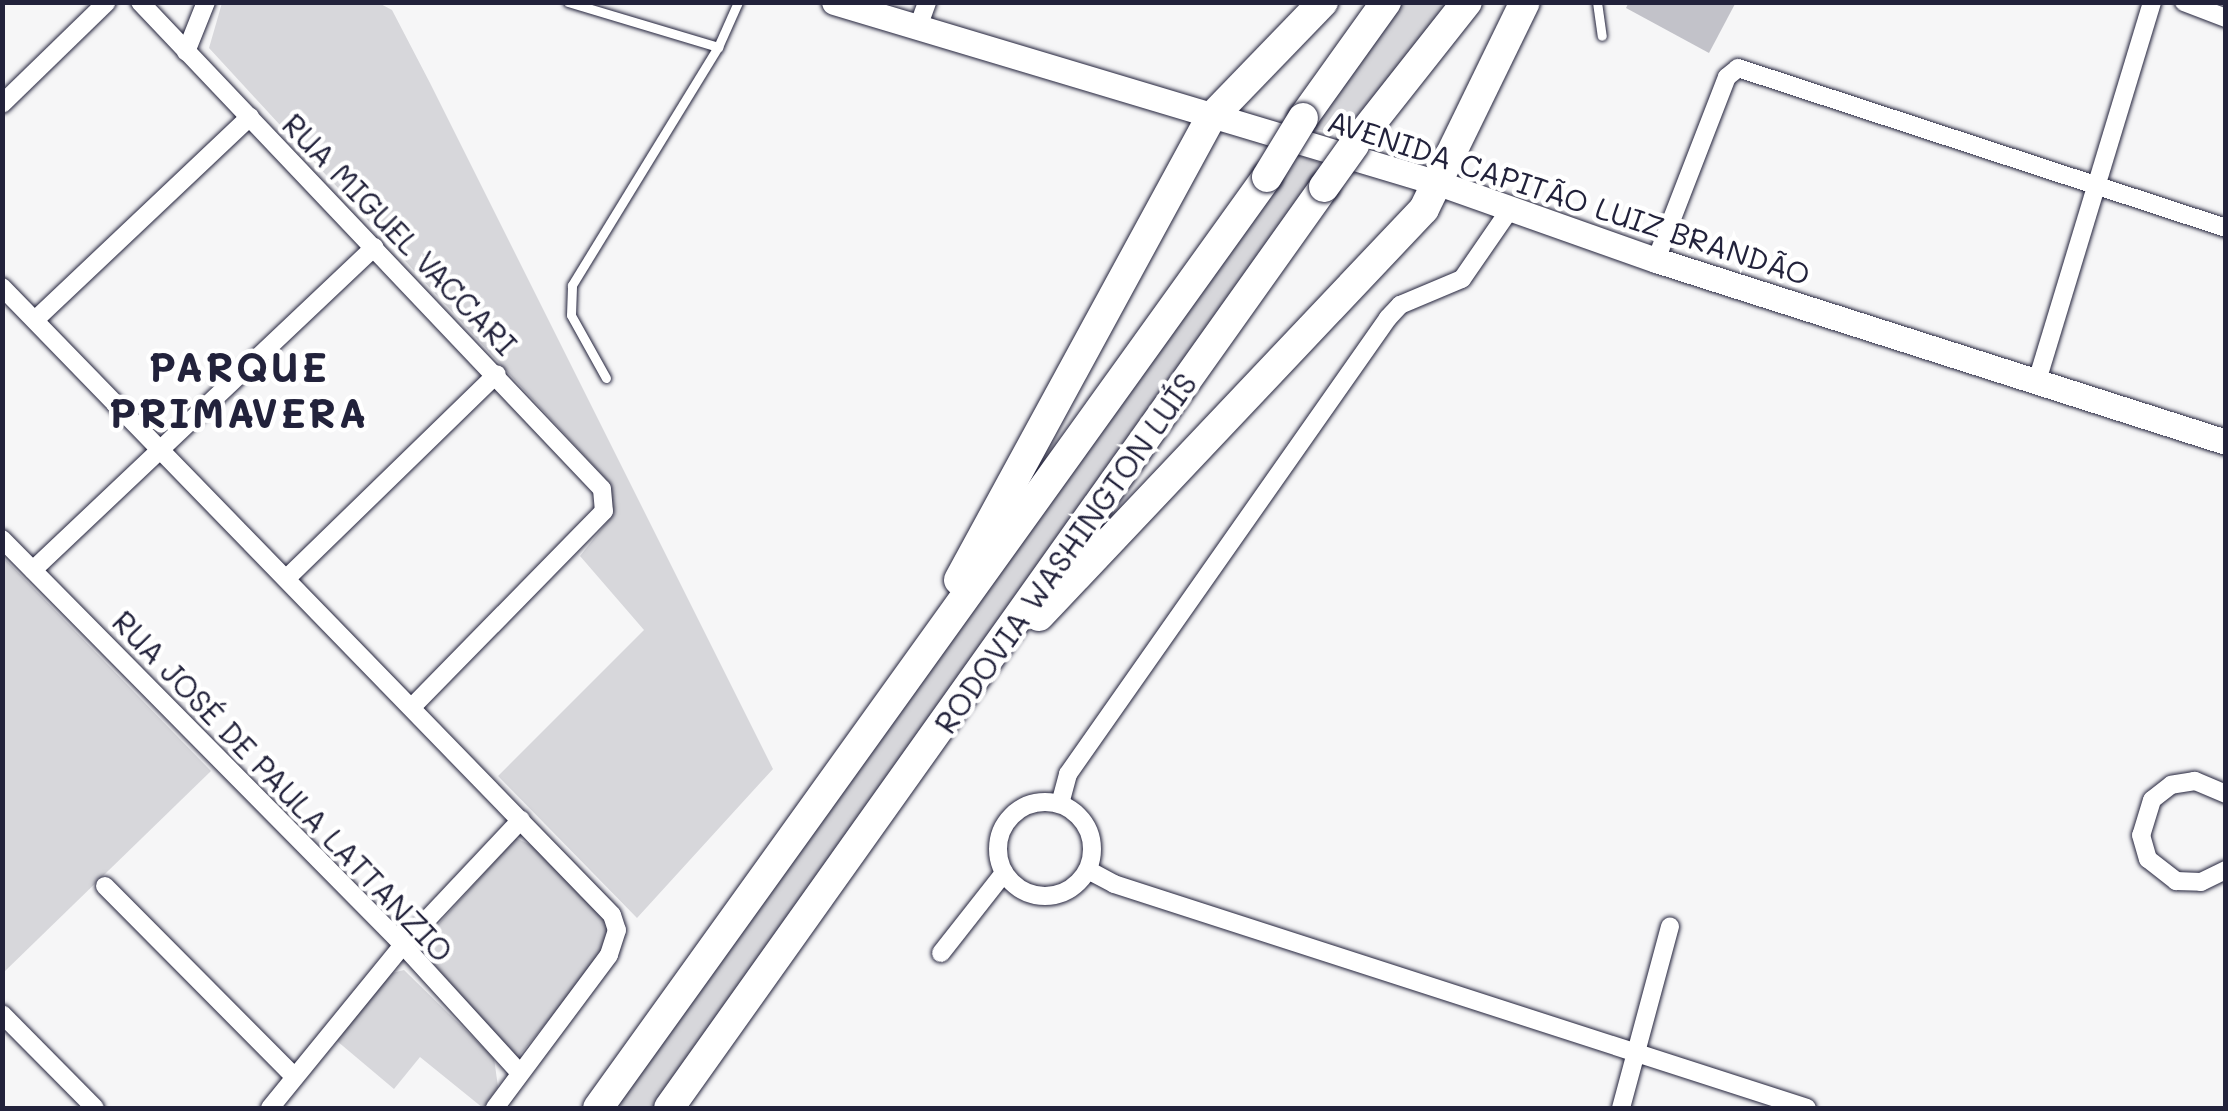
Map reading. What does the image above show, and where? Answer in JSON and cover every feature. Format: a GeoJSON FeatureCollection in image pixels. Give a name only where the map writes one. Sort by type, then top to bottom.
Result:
{"type":"FeatureCollection","features":[{"type":"Feature","properties":{"kind":"highway"},"geometry":{"type":"LineString","coordinates":[[905,681],[1210,120],[1323,2]]}},
{"type":"Feature","properties":{"kind":"highway","name":"RODOVIA WASHINGTON LUÍS"},"geometry":{"type":"LineString","coordinates":[[598,1108],[1267,176],[1302,118],[1386,2]]}},
{"type":"Feature","properties":{"kind":"highway","name":"RODOVIA WASHINGTON LUÍS"},"geometry":{"type":"LineString","coordinates":[[668,1108],[984,671],[1354,144],[1468,2]]}},
{"type":"Feature","properties":{"kind":"highway"},"geometry":{"type":"LineString","coordinates":[[984,671],[1264,381],[1441,184],[1524,2]]}},
{"type":"Feature","properties":{"kind":"main road","name":"AVENIDA CAPITÃO LUIZ BRANDÃO"},"geometry":{"type":"LineString","coordinates":[[834,2],[1210,120],[1441,184],[1656,260],[2226,442]]}},
{"type":"Feature","properties":{"kind":"street"},"geometry":{"type":"LineString","coordinates":[[2,104],[108,2]]}},
{"type":"Feature","properties":{"kind":"street","name":"RUA MIGUEL VACCARI"},"geometry":{"type":"LineString","coordinates":[[140,2],[597,478],[604,511],[413,706]]}},
{"type":"Feature","properties":{"kind":"street"},"geometry":{"type":"LineString","coordinates":[[186,52],[206,2]]}},
{"type":"Feature","properties":{"kind":"street"},"geometry":{"type":"LineString","coordinates":[[917,30],[927,2]]}},
{"type":"Feature","properties":{"kind":"street"},"geometry":{"type":"LineString","coordinates":[[2036,382],[2152,2]]}},
{"type":"Feature","properties":{"kind":"street"},"geometry":{"type":"LineString","coordinates":[[2184,2],[2226,18]]}},
{"type":"Feature","properties":{"kind":"street"},"geometry":{"type":"LineString","coordinates":[[1656,260],[1727,77],[1748,68],[2226,228]]}},
{"type":"Feature","properties":{"kind":"street"},"geometry":{"type":"LineString","coordinates":[[35,320],[250,117]]}},
{"type":"Feature","properties":{"kind":"street"},"geometry":{"type":"LineString","coordinates":[[1060,804],[1068,774],[1388,318],[1400,305],[1462,279],[1511,208]]}},
{"type":"Feature","properties":{"kind":"street"},"geometry":{"type":"LineString","coordinates":[[33,570],[164,451],[374,247]]}},
{"type":"Feature","properties":{"kind":"street"},"geometry":{"type":"LineString","coordinates":[[2,287],[288,577],[612,916],[617,930],[610,955],[495,1108]]}},
{"type":"Feature","properties":{"kind":"street"},"geometry":{"type":"LineString","coordinates":[[288,577],[497,374]]}},
{"type":"Feature","properties":{"kind":"street","name":"RUA JOSÉ DE PAULA LATTANZIO"},"geometry":{"type":"LineString","coordinates":[[2,540],[403,945],[520,1073]]}},
{"type":"Feature","properties":{"kind":"street"},"geometry":{"type":"LineString","coordinates":[[2226,794],[2195,781],[2171,786],[2152,800],[2141,835],[2148,858],[2176,881],[2200,882],[2226,870]]}},
{"type":"Feature","properties":{"kind":"street"},"geometry":{"type":"LineString","coordinates":[[1038,802],[1060,804],[1079,817],[1091,836],[1088,870],[1074,888],[1053,897],[1020,890],[1004,873],[999,840],[1008,819],[1038,802]]}},
{"type":"Feature","properties":{"kind":"street"},"geometry":{"type":"LineString","coordinates":[[270,1108],[403,945],[521,820]]}},
{"type":"Feature","properties":{"kind":"street"},"geometry":{"type":"LineString","coordinates":[[1088,870],[1807,1108]]}},
{"type":"Feature","properties":{"kind":"street"},"geometry":{"type":"LineString","coordinates":[[941,953],[1004,873]]}},
{"type":"Feature","properties":{"kind":"street"},"geometry":{"type":"LineString","coordinates":[[105,886],[294,1076]]}},
{"type":"Feature","properties":{"kind":"street"},"geometry":{"type":"LineString","coordinates":[[1621,1108],[1670,926]]}},
{"type":"Feature","properties":{"kind":"street"},"geometry":{"type":"LineString","coordinates":[[2,1014],[96,1108]]}},
{"type":"Feature","properties":{"kind":"lane"},"geometry":{"type":"LineString","coordinates":[[568,2],[718,48]]}},
{"type":"Feature","properties":{"kind":"lane"},"geometry":{"type":"LineString","coordinates":[[606,378],[571,315],[572,285],[718,48],[738,2]]}},
{"type":"Feature","properties":{"kind":"lane"},"geometry":{"type":"LineString","coordinates":[[1597,2],[1602,36]]}},
{"type":"Feature","properties":{"kind":"shaded area"},"geometry":{"type":"Polygon","coordinates":[[[377,2],[392,10],[430,83],[773,769],[637,918],[498,776],[644,630],[580,556],[612,516],[608,481],[209,48],[222,3],[377,2]]]}},
{"type":"Feature","properties":{"kind":"shaded area"},"geometry":{"type":"Polygon","coordinates":[[[1402,3],[1446,3],[1351,134],[1311,129],[1402,3]]]}},
{"type":"Feature","properties":{"kind":"shaded area"},"geometry":{"type":"Polygon","coordinates":[[[1293,153],[1321,163],[1314,182],[658,1108],[611,1108],[1293,153]]]}},
{"type":"Feature","properties":{"kind":"shaded area"},"geometry":{"type":"Polygon","coordinates":[[[3,557],[211,771],[3,973],[3,557]]]}},
{"type":"Feature","properties":{"kind":"shaded area"},"geometry":{"type":"Polygon","coordinates":[[[516,838],[533,846],[607,921],[608,936],[604,954],[517,1058],[422,951],[425,939],[516,838]]]}},
{"type":"Feature","properties":{"kind":"shaded area"},"geometry":{"type":"Polygon","coordinates":[[[404,970],[494,1058],[498,1087],[483,1108],[420,1057],[394,1089],[337,1041],[388,974],[404,970]]]}},
{"type":"Feature","properties":{"kind":"building"},"geometry":{"type":"Polygon","coordinates":[[[1629,2],[1736,2],[1709,53],[1626,8],[1629,2]]]}},
{"type":"Feature","properties":{"kind":"district","name":"PARQUE PRIMAVERA"},"geometry":{"type":"Point","coordinates":[239,389]}}]}
